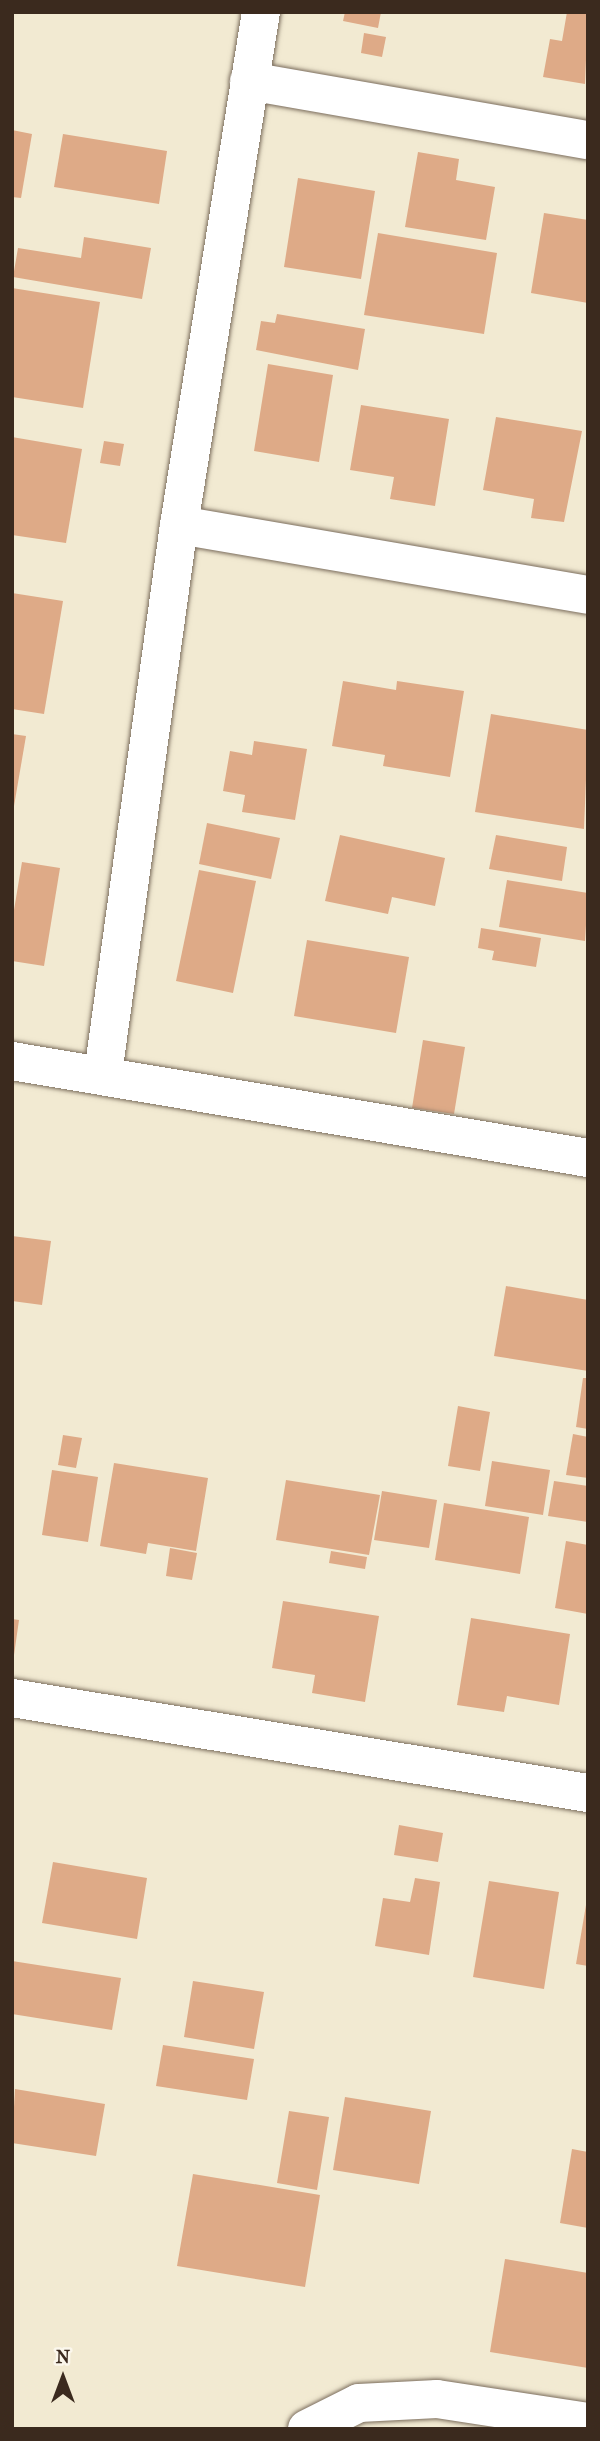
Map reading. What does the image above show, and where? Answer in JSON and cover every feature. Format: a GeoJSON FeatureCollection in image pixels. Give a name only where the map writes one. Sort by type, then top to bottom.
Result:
{"type":"FeatureCollection","features":[{"type":"Feature","properties":{"kind":"street"},"geometry":{"type":"LineString","coordinates":[[103,1074],[179,525],[261,12]]}},
{"type":"Feature","properties":{"kind":"street"},"geometry":{"type":"LineString","coordinates":[[250,81],[588,140]]}},
{"type":"Feature","properties":{"kind":"street"},"geometry":{"type":"LineString","coordinates":[[179,525],[588,594]]}},
{"type":"Feature","properties":{"kind":"street"},"geometry":{"type":"LineString","coordinates":[[12,1061],[103,1074],[588,1158]]}},
{"type":"Feature","properties":{"kind":"street"},"geometry":{"type":"LineString","coordinates":[[12,1698],[588,1793]]}},
{"type":"Feature","properties":{"kind":"street"},"geometry":{"type":"LineString","coordinates":[[307,2429],[359,2403],[437,2399],[588,2422]]}},
{"type":"Feature","properties":{"kind":"building"},"geometry":{"type":"Polygon","coordinates":[[[345,12],[381,12],[378,28],[343,21],[345,12]]]}},
{"type":"Feature","properties":{"kind":"building"},"geometry":{"type":"Polygon","coordinates":[[[567,12],[588,12],[585,84],[543,77],[550,39],[562,41],[567,12]]]}},
{"type":"Feature","properties":{"kind":"building"},"geometry":{"type":"Polygon","coordinates":[[[364,33],[386,37],[382,57],[361,53],[364,33]]]}},
{"type":"Feature","properties":{"kind":"building"},"geometry":{"type":"Polygon","coordinates":[[[12,130],[32,134],[21,198],[12,197],[12,130]]]}},
{"type":"Feature","properties":{"kind":"building"},"geometry":{"type":"Polygon","coordinates":[[[63,134],[167,151],[159,204],[54,187],[63,134]]]}},
{"type":"Feature","properties":{"kind":"building"},"geometry":{"type":"Polygon","coordinates":[[[418,152],[459,159],[456,180],[495,187],[486,240],[405,227],[418,152]]]}},
{"type":"Feature","properties":{"kind":"building"},"geometry":{"type":"Polygon","coordinates":[[[298,178],[375,191],[361,279],[284,267],[298,178]]]}},
{"type":"Feature","properties":{"kind":"building"},"geometry":{"type":"Polygon","coordinates":[[[544,213],[588,220],[588,303],[531,293],[544,213]]]}},
{"type":"Feature","properties":{"kind":"building"},"geometry":{"type":"Polygon","coordinates":[[[378,233],[497,253],[484,334],[364,315],[378,233]]]}},
{"type":"Feature","properties":{"kind":"building"},"geometry":{"type":"Polygon","coordinates":[[[84,237],[151,248],[142,299],[13,277],[18,248],[81,258],[84,237]]]}},
{"type":"Feature","properties":{"kind":"building"},"geometry":{"type":"Polygon","coordinates":[[[12,288],[100,302],[83,408],[12,397],[12,288]]]}},
{"type":"Feature","properties":{"kind":"building"},"geometry":{"type":"Polygon","coordinates":[[[277,314],[365,329],[358,370],[256,350],[261,321],[275,323],[277,314]]]}},
{"type":"Feature","properties":{"kind":"building"},"geometry":{"type":"Polygon","coordinates":[[[268,364],[333,375],[319,462],[254,451],[268,364]]]}},
{"type":"Feature","properties":{"kind":"building"},"geometry":{"type":"Polygon","coordinates":[[[361,405],[449,419],[435,506],[390,499],[394,477],[350,470],[361,405]]]}},
{"type":"Feature","properties":{"kind":"building"},"geometry":{"type":"Polygon","coordinates":[[[496,417],[582,431],[564,522],[531,518],[534,499],[483,490],[496,417]]]}},
{"type":"Feature","properties":{"kind":"building"},"geometry":{"type":"Polygon","coordinates":[[[12,437],[82,449],[66,543],[12,535],[12,437]]]}},
{"type":"Feature","properties":{"kind":"building"},"geometry":{"type":"Polygon","coordinates":[[[104,441],[124,444],[120,466],[100,463],[104,441]]]}},
{"type":"Feature","properties":{"kind":"building"},"geometry":{"type":"Polygon","coordinates":[[[12,593],[63,601],[44,714],[12,709],[12,593]]]}},
{"type":"Feature","properties":{"kind":"building"},"geometry":{"type":"Polygon","coordinates":[[[343,681],[396,690],[397,681],[464,691],[450,777],[383,766],[385,755],[332,746],[343,681]]]}},
{"type":"Feature","properties":{"kind":"building"},"geometry":{"type":"Polygon","coordinates":[[[491,714],[588,730],[584,829],[475,812],[491,714]]]}},
{"type":"Feature","properties":{"kind":"building"},"geometry":{"type":"Polygon","coordinates":[[[12,734],[26,736],[14,806],[12,806],[12,734]]]}},
{"type":"Feature","properties":{"kind":"building"},"geometry":{"type":"Polygon","coordinates":[[[254,741],[307,749],[295,820],[242,812],[245,795],[223,791],[230,751],[252,755],[254,741]]]}},
{"type":"Feature","properties":{"kind":"building"},"geometry":{"type":"Polygon","coordinates":[[[207,823],[280,838],[271,879],[199,864],[207,823]]]}},
{"type":"Feature","properties":{"kind":"building"},"geometry":{"type":"Polygon","coordinates":[[[340,835],[445,858],[435,906],[392,897],[388,914],[325,901],[340,835]]]}},
{"type":"Feature","properties":{"kind":"building"},"geometry":{"type":"Polygon","coordinates":[[[496,835],[567,847],[562,881],[489,869],[496,835]]]}},
{"type":"Feature","properties":{"kind":"building"},"geometry":{"type":"Polygon","coordinates":[[[22,862],[60,868],[44,966],[12,961],[12,922],[22,862]]]}},
{"type":"Feature","properties":{"kind":"building"},"geometry":{"type":"Polygon","coordinates":[[[199,870],[256,881],[233,993],[176,981],[199,870]]]}},
{"type":"Feature","properties":{"kind":"building"},"geometry":{"type":"Polygon","coordinates":[[[507,880],[588,893],[585,941],[499,927],[507,880]]]}},
{"type":"Feature","properties":{"kind":"building"},"geometry":{"type":"Polygon","coordinates":[[[481,928],[541,938],[536,967],[492,960],[494,951],[478,948],[481,928]]]}},
{"type":"Feature","properties":{"kind":"building"},"geometry":{"type":"Polygon","coordinates":[[[307,940],[409,957],[396,1033],[294,1016],[307,940]]]}},
{"type":"Feature","properties":{"kind":"building"},"geometry":{"type":"Polygon","coordinates":[[[423,1040],[465,1047],[454,1114],[412,1108],[423,1040]]]}},
{"type":"Feature","properties":{"kind":"building"},"geometry":{"type":"Polygon","coordinates":[[[12,1236],[51,1241],[42,1305],[12,1301],[12,1236]]]}},
{"type":"Feature","properties":{"kind":"building"},"geometry":{"type":"Polygon","coordinates":[[[506,1286],[588,1300],[588,1371],[494,1356],[506,1286]]]}},
{"type":"Feature","properties":{"kind":"building"},"geometry":{"type":"Polygon","coordinates":[[[583,1378],[588,1378],[588,1429],[576,1427],[583,1378]]]}},
{"type":"Feature","properties":{"kind":"building"},"geometry":{"type":"Polygon","coordinates":[[[458,1406],[490,1412],[480,1471],[448,1466],[458,1406]]]}},
{"type":"Feature","properties":{"kind":"building"},"geometry":{"type":"Polygon","coordinates":[[[573,1434],[588,1437],[588,1478],[566,1475],[573,1434]]]}},
{"type":"Feature","properties":{"kind":"building"},"geometry":{"type":"Polygon","coordinates":[[[63,1435],[82,1438],[76,1468],[58,1465],[63,1435]]]}},
{"type":"Feature","properties":{"kind":"building"},"geometry":{"type":"Polygon","coordinates":[[[492,1461],[550,1470],[543,1515],[485,1506],[492,1461]]]}},
{"type":"Feature","properties":{"kind":"building"},"geometry":{"type":"Polygon","coordinates":[[[114,1463],[208,1478],[196,1551],[148,1543],[146,1554],[100,1546],[114,1463]]]}},
{"type":"Feature","properties":{"kind":"building"},"geometry":{"type":"Polygon","coordinates":[[[52,1470],[98,1477],[88,1542],[42,1535],[52,1470]]]}},
{"type":"Feature","properties":{"kind":"building"},"geometry":{"type":"Polygon","coordinates":[[[286,1480],[380,1495],[369,1555],[276,1540],[286,1480]]]}},
{"type":"Feature","properties":{"kind":"building"},"geometry":{"type":"Polygon","coordinates":[[[554,1481],[588,1486],[588,1522],[548,1516],[554,1481]]]}},
{"type":"Feature","properties":{"kind":"building"},"geometry":{"type":"Polygon","coordinates":[[[382,1491],[437,1500],[429,1548],[374,1540],[382,1491]]]}},
{"type":"Feature","properties":{"kind":"building"},"geometry":{"type":"Polygon","coordinates":[[[444,1503],[529,1517],[520,1574],[435,1560],[444,1503]]]}},
{"type":"Feature","properties":{"kind":"building"},"geometry":{"type":"Polygon","coordinates":[[[566,1541],[588,1545],[588,1614],[555,1608],[566,1541]]]}},
{"type":"Feature","properties":{"kind":"building"},"geometry":{"type":"Polygon","coordinates":[[[170,1548],[197,1553],[192,1580],[166,1576],[170,1548]]]}},
{"type":"Feature","properties":{"kind":"building"},"geometry":{"type":"Polygon","coordinates":[[[331,1551],[367,1557],[365,1569],[329,1563],[331,1551]]]}},
{"type":"Feature","properties":{"kind":"building"},"geometry":{"type":"Polygon","coordinates":[[[283,1601],[379,1616],[365,1702],[312,1693],[315,1675],[272,1668],[283,1601]]]}},
{"type":"Feature","properties":{"kind":"building"},"geometry":{"type":"Polygon","coordinates":[[[471,1618],[570,1634],[559,1705],[507,1696],[504,1712],[457,1705],[471,1618]]]}},
{"type":"Feature","properties":{"kind":"building"},"geometry":{"type":"Polygon","coordinates":[[[12,1619],[19,1620],[14,1655],[12,1655],[12,1619]]]}},
{"type":"Feature","properties":{"kind":"building"},"geometry":{"type":"Polygon","coordinates":[[[399,1825],[443,1833],[438,1862],[394,1855],[399,1825]]]}},
{"type":"Feature","properties":{"kind":"building"},"geometry":{"type":"Polygon","coordinates":[[[53,1862],[147,1878],[137,1939],[42,1923],[53,1862]]]}},
{"type":"Feature","properties":{"kind":"building"},"geometry":{"type":"Polygon","coordinates":[[[415,1878],[440,1882],[429,1955],[375,1946],[383,1898],[410,1902],[415,1878]]]}},
{"type":"Feature","properties":{"kind":"building"},"geometry":{"type":"Polygon","coordinates":[[[489,1881],[559,1892],[544,1989],[473,1977],[489,1881]]]}},
{"type":"Feature","properties":{"kind":"building"},"geometry":{"type":"Polygon","coordinates":[[[586,1905],[588,1906],[588,1966],[576,1964],[586,1905]]]}},
{"type":"Feature","properties":{"kind":"building"},"geometry":{"type":"Polygon","coordinates":[[[12,1961],[121,1978],[112,2030],[12,2014],[12,1961]]]}},
{"type":"Feature","properties":{"kind":"building"},"geometry":{"type":"Polygon","coordinates":[[[193,1981],[264,1992],[254,2049],[184,2037],[193,1981]]]}},
{"type":"Feature","properties":{"kind":"building"},"geometry":{"type":"Polygon","coordinates":[[[163,2045],[254,2059],[247,2100],[156,2086],[163,2045]]]}},
{"type":"Feature","properties":{"kind":"building"},"geometry":{"type":"Polygon","coordinates":[[[15,2089],[105,2104],[96,2156],[12,2143],[15,2089]]]}},
{"type":"Feature","properties":{"kind":"building"},"geometry":{"type":"Polygon","coordinates":[[[345,2097],[431,2111],[419,2184],[333,2170],[345,2097]]]}},
{"type":"Feature","properties":{"kind":"building"},"geometry":{"type":"Polygon","coordinates":[[[289,2111],[329,2117],[317,2190],[277,2183],[289,2111]]]}},
{"type":"Feature","properties":{"kind":"building"},"geometry":{"type":"Polygon","coordinates":[[[572,2149],[588,2152],[588,2228],[560,2223],[572,2149]]]}},
{"type":"Feature","properties":{"kind":"building"},"geometry":{"type":"Polygon","coordinates":[[[193,2174],[320,2195],[305,2287],[177,2266],[193,2174]]]}},
{"type":"Feature","properties":{"kind":"building"},"geometry":{"type":"Polygon","coordinates":[[[505,2259],[588,2273],[588,2368],[490,2352],[505,2259]]]}}]}
